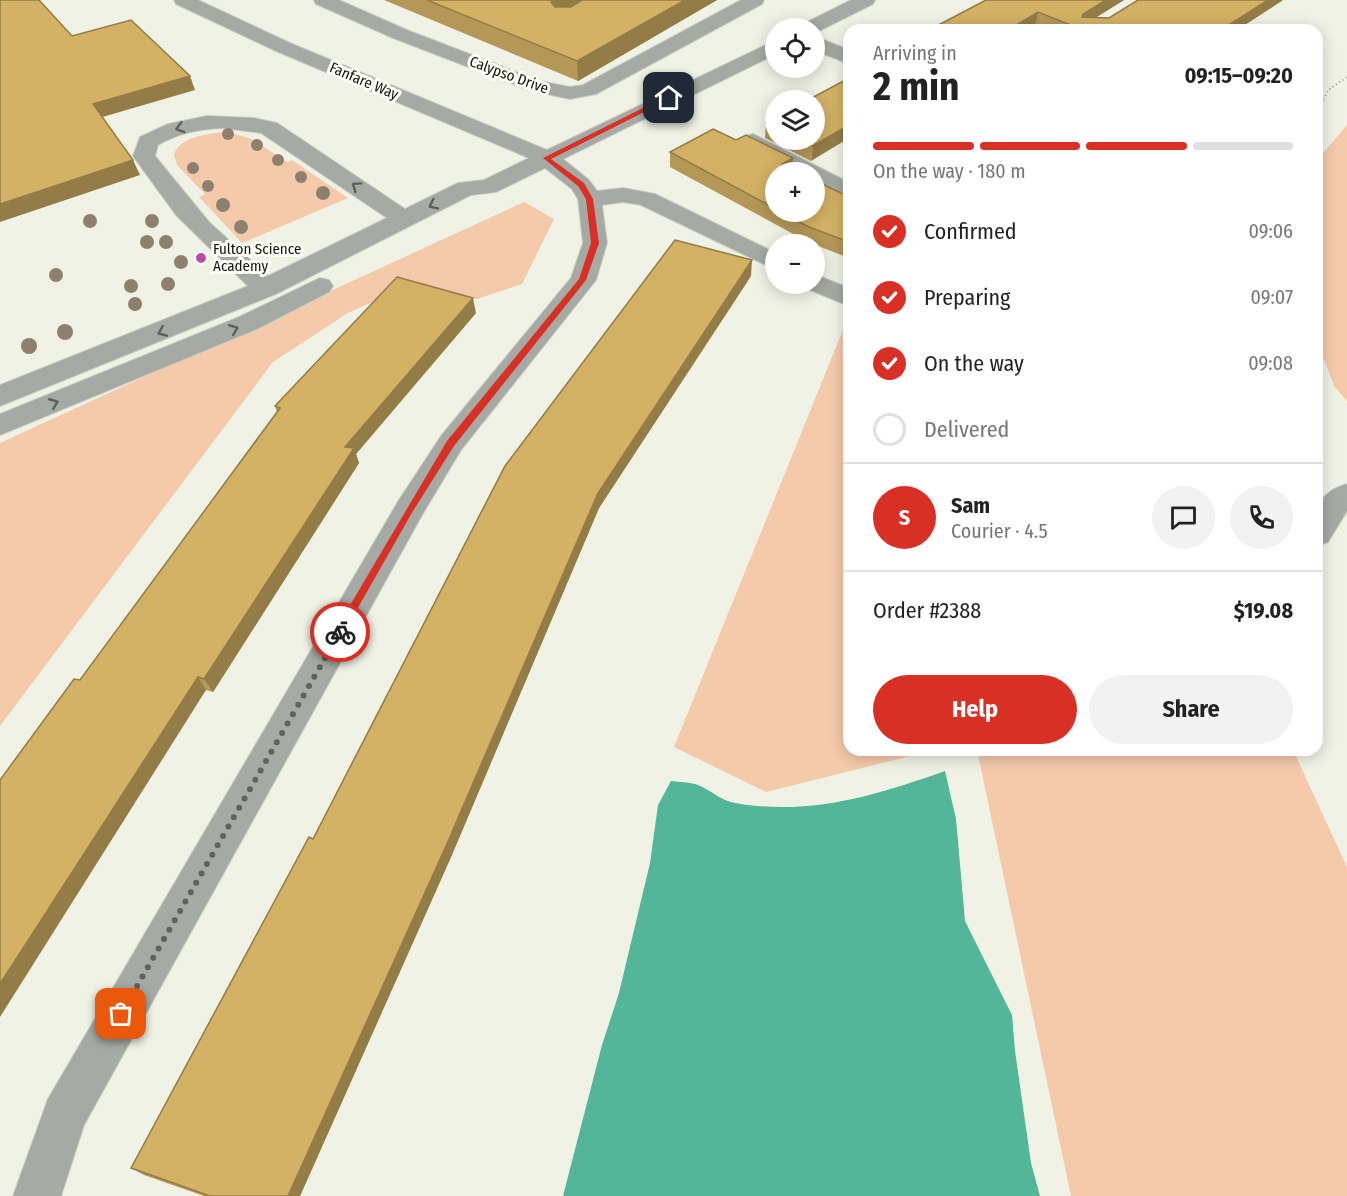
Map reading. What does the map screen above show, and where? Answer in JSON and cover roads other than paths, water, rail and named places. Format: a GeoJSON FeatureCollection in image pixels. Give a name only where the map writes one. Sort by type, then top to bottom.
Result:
{"type":"FeatureCollection","features":[{"type":"Feature","properties":{"kind":"street","name":"Fanfare Way"},"geometry":{"type":"LineString","coordinates":[[183,0],[283,47],[547,158],[581,184],[590,199]]}},
{"type":"Feature","properties":{"kind":"street","name":"Calypso Drive"},"geometry":{"type":"LineString","coordinates":[[323,0],[400,34],[535,86],[570,93],[590,90],[755,0]]}},
{"type":"Feature","properties":{"kind":"street"},"geometry":{"type":"LineString","coordinates":[[825,20],[866,0]]}},
{"type":"Feature","properties":{"kind":"street"},"geometry":{"type":"LineString","coordinates":[[825,47],[843,55]]}},
{"type":"Feature","properties":{"kind":"street"},"geometry":{"type":"LineString","coordinates":[[0,396],[267,288],[466,188],[488,187],[765,51]]}},
{"type":"Feature","properties":{"kind":"street"},"geometry":{"type":"LineString","coordinates":[[267,288],[226,255],[159,180],[144,156],[148,142],[177,129],[208,123],[243,122],[269,128],[404,219]]}},
{"type":"Feature","properties":{"kind":"street"},"geometry":{"type":"LineString","coordinates":[[753,141],[792,162]]}},
{"type":"Feature","properties":{"kind":"street"},"geometry":{"type":"LineString","coordinates":[[825,178],[843,184]]}},
{"type":"Feature","properties":{"kind":"street"},"geometry":{"type":"LineString","coordinates":[[0,425],[248,323],[482,204],[488,187]]}},
{"type":"Feature","properties":{"kind":"street"},"geometry":{"type":"LineString","coordinates":[[37,1196],[64,1115],[410,508],[450,443],[583,280],[595,243],[590,199],[623,195],[647,198],[765,257]]}},
{"type":"Feature","properties":{"kind":"street"},"geometry":{"type":"LineString","coordinates":[[825,287],[843,295]]}},
{"type":"Feature","properties":{"kind":"street"},"geometry":{"type":"LineString","coordinates":[[1323,524],[1337,502],[1347,495]]}},
{"type":"Feature","properties":{"kind":"place","name":"Fulton Science Academy"},"geometry":{"type":"Point","coordinates":[201,258]}}]}
